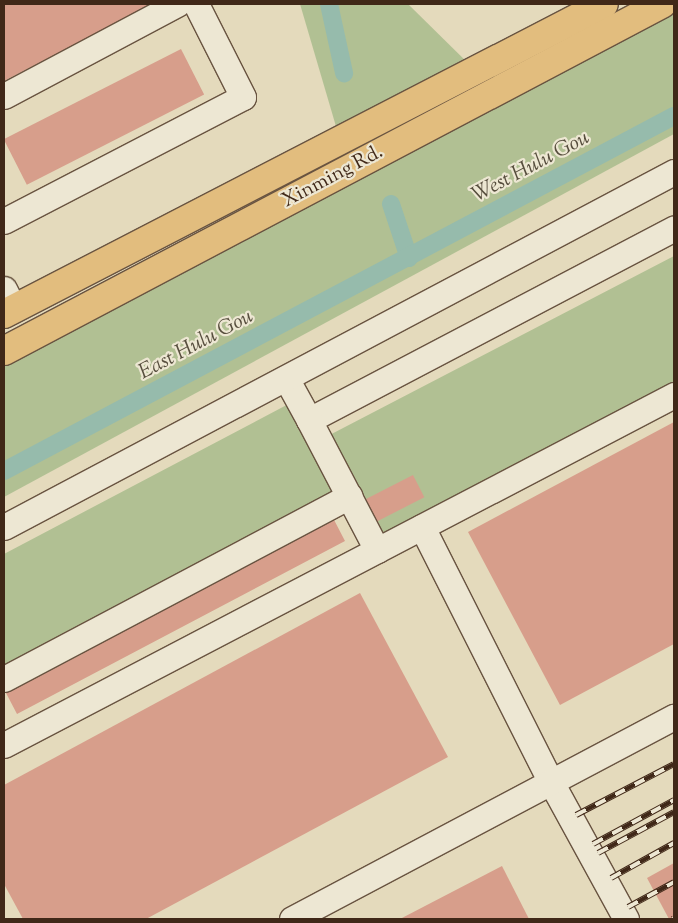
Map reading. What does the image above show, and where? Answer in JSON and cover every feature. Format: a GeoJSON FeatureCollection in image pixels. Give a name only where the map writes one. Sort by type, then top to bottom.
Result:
{"type":"FeatureCollection","features":[{"type":"Feature","properties":{"kind":"main road","name":"Xinming Rd."},"geometry":{"type":"LineString","coordinates":[[7,304],[604,4]]}},
{"type":"Feature","properties":{"kind":"main road","name":"Xinming Rd."},"geometry":{"type":"LineString","coordinates":[[4,351],[662,4]]}},
{"type":"Feature","properties":{"kind":"lane"},"geometry":{"type":"LineString","coordinates":[[4,96],[177,4]]}},
{"type":"Feature","properties":{"kind":"lane"},"geometry":{"type":"LineString","coordinates":[[4,221],[243,97],[196,4]]}},
{"type":"Feature","properties":{"kind":"lane"},"geometry":{"type":"LineString","coordinates":[[4,527],[674,172]]}},
{"type":"Feature","properties":{"kind":"lane"},"geometry":{"type":"LineString","coordinates":[[309,420],[674,228]]}},
{"type":"Feature","properties":{"kind":"lane"},"geometry":{"type":"LineString","coordinates":[[286,378],[377,550]]}},
{"type":"Feature","properties":{"kind":"lane"},"geometry":{"type":"LineString","coordinates":[[4,745],[674,395]]}},
{"type":"Feature","properties":{"kind":"lane"},"geometry":{"type":"LineString","coordinates":[[4,679],[349,496]]}},
{"type":"Feature","properties":{"kind":"lane"},"geometry":{"type":"LineString","coordinates":[[422,527],[551,782],[626,919]]}},
{"type":"Feature","properties":{"kind":"lane"},"geometry":{"type":"LineString","coordinates":[[292,919],[674,717]]}},
{"type":"Feature","properties":{"kind":"green space"},"geometry":{"type":"Polygon","coordinates":[[[300,4],[408,4],[475,70],[340,140],[300,4]]]}},
{"type":"Feature","properties":{"kind":"green space"},"geometry":{"type":"Polygon","coordinates":[[[674,4],[674,134],[4,497],[4,351],[674,4]]]}},
{"type":"Feature","properties":{"kind":"green space"},"geometry":{"type":"Polygon","coordinates":[[[674,256],[674,392],[377,550],[349,496],[4,679],[4,554],[298,399],[320,440],[674,256]]]}},
{"type":"Feature","properties":{"kind":"building"},"geometry":{"type":"Polygon","coordinates":[[[4,4],[153,4],[4,81],[4,4]]]}},
{"type":"Feature","properties":{"kind":"building"},"geometry":{"type":"Polygon","coordinates":[[[181,49],[204,94],[27,185],[4,139],[181,49]]]}},
{"type":"Feature","properties":{"kind":"building"},"geometry":{"type":"Polygon","coordinates":[[[674,422],[674,644],[560,705],[468,532],[674,422]]]}},
{"type":"Feature","properties":{"kind":"building"},"geometry":{"type":"Polygon","coordinates":[[[413,475],[424,497],[374,523],[363,500],[413,475]]]}},
{"type":"Feature","properties":{"kind":"building"},"geometry":{"type":"Polygon","coordinates":[[[332,516],[345,541],[17,714],[6,693],[82,654],[80,649],[332,516]]]}},
{"type":"Feature","properties":{"kind":"building"},"geometry":{"type":"Polygon","coordinates":[[[360,593],[448,757],[146,919],[23,919],[4,884],[4,785],[360,593]]]}},
{"type":"Feature","properties":{"kind":"building"},"geometry":{"type":"Polygon","coordinates":[[[674,863],[674,919],[669,919],[647,878],[674,863]]]}},
{"type":"Feature","properties":{"kind":"building"},"geometry":{"type":"Polygon","coordinates":[[[502,866],[529,919],[400,919],[502,866]]]}},
{"type":"Feature","properties":{"kind":"waterway"},"geometry":{"type":"LineString","coordinates":[[329,4],[344,73]]}},
{"type":"Feature","properties":{"kind":"waterway","name":"East Hulu Gou"},"geometry":{"type":"LineString","coordinates":[[4,471],[674,116]]}},
{"type":"Feature","properties":{"kind":"waterway"},"geometry":{"type":"LineString","coordinates":[[391,204],[409,258]]}},
{"type":"Feature","properties":{"kind":"railway"},"geometry":{"type":"LineString","coordinates":[[576,815],[674,764]]}},
{"type":"Feature","properties":{"kind":"railway"},"geometry":{"type":"LineString","coordinates":[[593,844],[674,800]]}},
{"type":"Feature","properties":{"kind":"railway"},"geometry":{"type":"LineString","coordinates":[[598,853],[674,812]]}},
{"type":"Feature","properties":{"kind":"railway"},"geometry":{"type":"LineString","coordinates":[[611,878],[674,843]]}},
{"type":"Feature","properties":{"kind":"railway"},"geometry":{"type":"LineString","coordinates":[[628,907],[674,882]]}},
{"type":"Feature","properties":{"kind":"water label","name":"West Hulu Gou"},"geometry":{"type":"Point","coordinates":[531,167]}}]}
